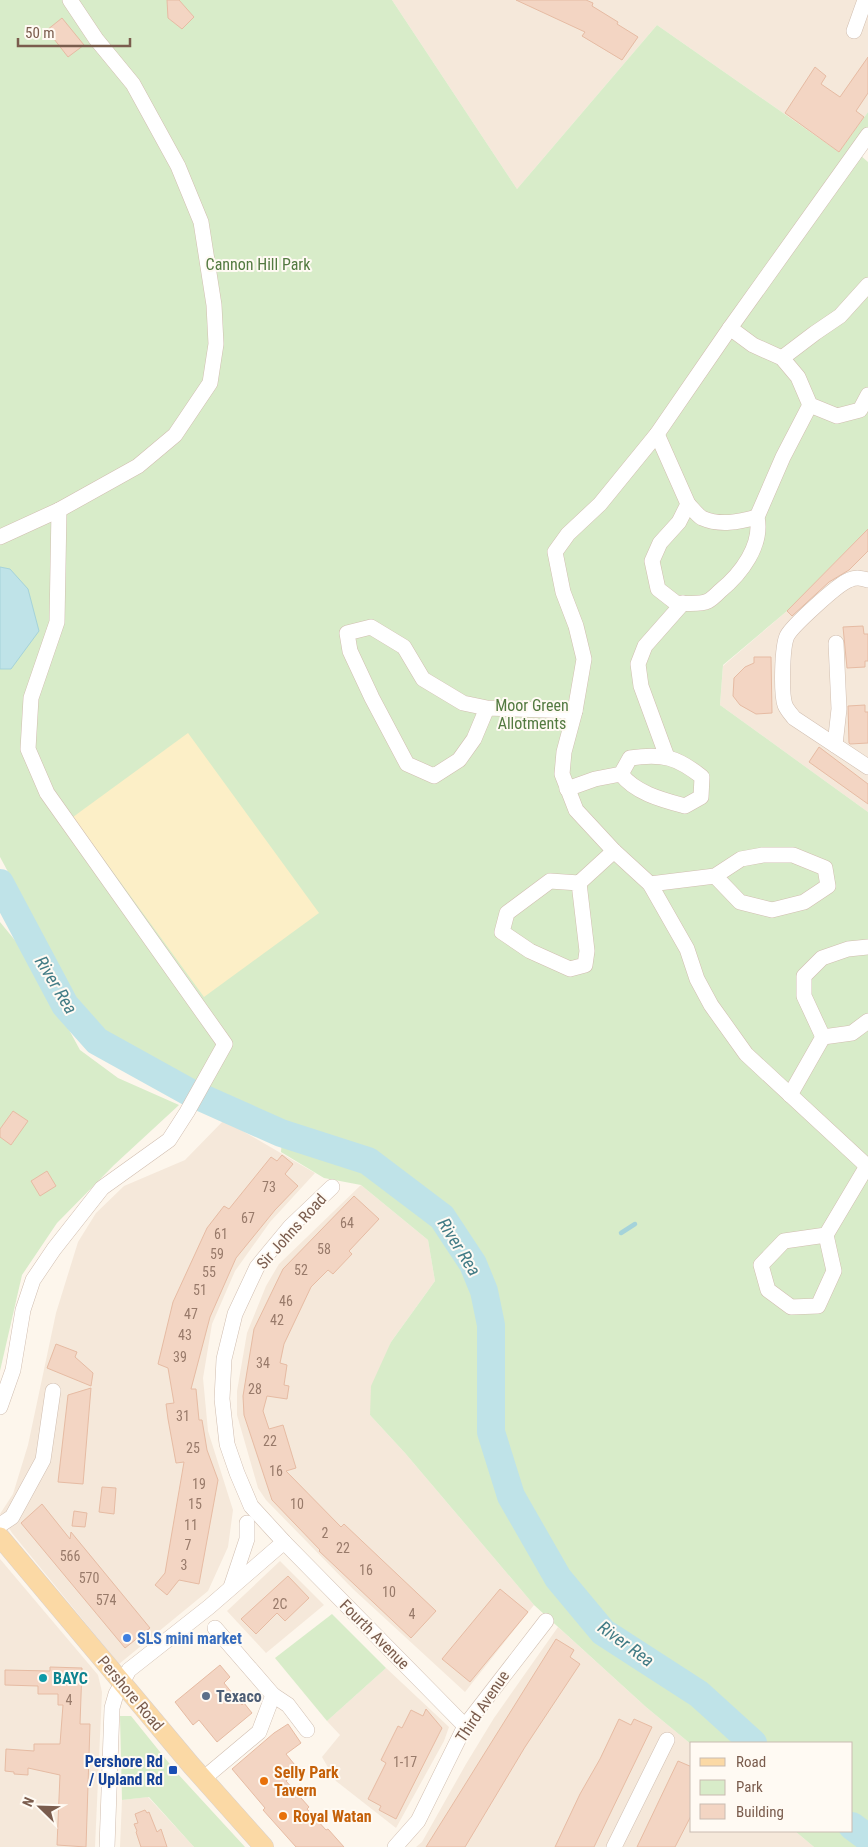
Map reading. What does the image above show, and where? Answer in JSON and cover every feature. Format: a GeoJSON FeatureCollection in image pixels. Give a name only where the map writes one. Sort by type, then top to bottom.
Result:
{"type":"FeatureCollection","features":[{"type":"Feature","properties":{"kind":"main road","name":"Pershore Road"},"geometry":{"type":"LineString","coordinates":[[0,1537],[122,1683],[264,1847]]}},
{"type":"Feature","properties":{"kind":"street"},"geometry":{"type":"LineString","coordinates":[[0,537],[59,510],[138,466],[176,435],[210,383],[216,344],[214,305],[201,222],[178,166],[133,84],[96,39],[70,0]]}},
{"type":"Feature","properties":{"kind":"street"},"geometry":{"type":"LineString","coordinates":[[854,31],[865,0]]}},
{"type":"Feature","properties":{"kind":"street"},"geometry":{"type":"LineString","coordinates":[[826,1234],[784,1241],[761,1265],[768,1290],[791,1307],[818,1306],[834,1271],[826,1234],[868,1166],[746,1054],[711,1005],[697,979],[687,949],[650,884],[614,851],[576,810],[562,774],[564,752],[575,711],[584,659],[576,626],[563,592],[555,552],[568,534],[600,504],[657,434],[868,135]]}},
{"type":"Feature","properties":{"kind":"street"},"geometry":{"type":"LineString","coordinates":[[782,358],[814,332],[840,316],[868,285]]}},
{"type":"Feature","properties":{"kind":"street"},"geometry":{"type":"LineString","coordinates":[[730,328],[753,345],[782,358],[798,377],[810,405],[837,416],[860,410],[868,395]]}},
{"type":"Feature","properties":{"kind":"street"},"geometry":{"type":"LineString","coordinates":[[688,504],[679,522],[660,543],[652,561],[658,589],[676,604],[707,602],[732,581],[746,562],[756,541],[759,526],[757,517],[783,457],[810,405]]}},
{"type":"Feature","properties":{"kind":"street"},"geometry":{"type":"LineString","coordinates":[[657,434],[688,504],[701,518],[718,522],[736,523],[757,517]]}},
{"type":"Feature","properties":{"kind":"street"},"geometry":{"type":"LineString","coordinates":[[0,1407],[13,1370],[23,1310],[33,1280],[54,1249],[102,1188],[169,1140],[225,1044],[121,894],[47,793],[28,749],[31,698],[57,622],[59,510]]}},
{"type":"Feature","properties":{"kind":"street"},"geometry":{"type":"LineString","coordinates":[[868,580],[858,578],[849,580],[838,587],[791,630],[784,649],[784,704],[788,711],[794,718],[868,767]]}},
{"type":"Feature","properties":{"kind":"street"},"geometry":{"type":"LineString","coordinates":[[667,758],[641,686],[638,664],[645,646],[683,603]]}},
{"type":"Feature","properties":{"kind":"street"},"geometry":{"type":"LineString","coordinates":[[487,708],[474,739],[458,760],[434,776],[407,764],[350,652],[347,633],[371,627],[404,646],[423,679],[463,703],[487,708],[575,711]]}},
{"type":"Feature","properties":{"kind":"street"},"geometry":{"type":"LineString","coordinates":[[835,745],[839,709],[836,643]]}},
{"type":"Feature","properties":{"kind":"street"},"geometry":{"type":"LineString","coordinates":[[650,755],[667,758],[688,765],[702,778],[701,797],[685,806],[658,798],[628,783],[621,774],[630,758],[650,755]]}},
{"type":"Feature","properties":{"kind":"street"},"geometry":{"type":"LineString","coordinates":[[567,789],[594,778],[621,774]]}},
{"type":"Feature","properties":{"kind":"street"},"geometry":{"type":"LineString","coordinates":[[579,883],[588,951],[585,965],[570,970],[530,951],[502,932],[507,913],[550,881],[579,883],[614,851]]}},
{"type":"Feature","properties":{"kind":"street"},"geometry":{"type":"LineString","coordinates":[[650,884],[715,876],[741,859],[763,855],[793,856],[825,868],[828,886],[804,902],[772,910],[740,902],[715,876]]}},
{"type":"Feature","properties":{"kind":"street"},"geometry":{"type":"LineString","coordinates":[[823,1037],[804,996],[804,976],[822,958],[848,949],[868,947]]}},
{"type":"Feature","properties":{"kind":"street"},"geometry":{"type":"LineString","coordinates":[[823,1037],[852,1033],[868,1021]]}},
{"type":"Feature","properties":{"kind":"street"},"geometry":{"type":"LineString","coordinates":[[790,1095],[823,1037]]}},
{"type":"Feature","properties":{"kind":"street","name":"Sir Johns Road"},"geometry":{"type":"LineString","coordinates":[[284,1542],[251,1506],[227,1444],[222,1399],[224,1359],[235,1314],[257,1267],[290,1227],[332,1187]]}},
{"type":"Feature","properties":{"kind":"street"},"geometry":{"type":"LineString","coordinates":[[0,1525],[12,1517],[43,1460],[53,1391]]}},
{"type":"Feature","properties":{"kind":"street"},"geometry":{"type":"LineString","coordinates":[[231,1589],[248,1539],[247,1523]]}},
{"type":"Feature","properties":{"kind":"street"},"geometry":{"type":"LineString","coordinates":[[108,1847],[112,1708],[129,1670],[231,1589],[284,1542]]}},
{"type":"Feature","properties":{"kind":"street","name":"Fourth Avenue"},"geometry":{"type":"LineString","coordinates":[[284,1542],[465,1726]]}},
{"type":"Feature","properties":{"kind":"street","name":"Third Avenue"},"geometry":{"type":"LineString","coordinates":[[395,1847],[418,1821],[465,1726],[546,1621]]}},
{"type":"Feature","properties":{"kind":"street"},"geometry":{"type":"LineString","coordinates":[[215,1628],[273,1695],[288,1705],[307,1730]]}},
{"type":"Feature","properties":{"kind":"street"},"geometry":{"type":"LineString","coordinates":[[203,1778],[260,1732],[273,1695]]}},
{"type":"Feature","properties":{"kind":"street"},"geometry":{"type":"LineString","coordinates":[[614,1847],[667,1740]]}},
{"type":"Feature","properties":{"kind":"shaded area"},"geometry":{"type":"Polygon","coordinates":[[[392,0],[868,0],[868,112],[839,152],[657,25],[517,189],[392,0]]]}},
{"type":"Feature","properties":{"kind":"shaded area"},"geometry":{"type":"Polygon","coordinates":[[[868,529],[868,812],[720,705],[723,666],[787,611],[868,529]]]}},
{"type":"Feature","properties":{"kind":"shaded area"},"geometry":{"type":"Polygon","coordinates":[[[224,1120],[315,1173],[270,1222],[235,1271],[212,1324],[203,1378],[208,1431],[233,1510],[228,1547],[208,1591],[119,1664],[12,1533],[0,1514],[13,1494],[28,1445],[56,1313],[78,1242],[96,1213],[124,1186],[185,1160],[224,1120]]]}},
{"type":"Feature","properties":{"kind":"shaded area"},"geometry":{"type":"Polygon","coordinates":[[[361,1185],[428,1240],[435,1281],[391,1342],[370,1415],[405,1453],[534,1605],[465,1692],[353,1589],[266,1500],[258,1488],[237,1415],[237,1391],[247,1333],[266,1286],[279,1264],[361,1185]]]}},
{"type":"Feature","properties":{"kind":"shaded area"},"geometry":{"type":"Polygon","coordinates":[[[0,1559],[98,1675],[102,1692],[95,1847],[0,1847],[0,1559]]]}},
{"type":"Feature","properties":{"kind":"shaded area"},"geometry":{"type":"Polygon","coordinates":[[[280,1561],[324,1605],[266,1653],[227,1611],[280,1561]]]}},
{"type":"Feature","properties":{"kind":"shaded area"},"geometry":{"type":"Polygon","coordinates":[[[558,1627],[646,1707],[690,1743],[690,1832],[796,1832],[814,1847],[416,1847],[422,1842],[494,1718],[558,1627]]]}},
{"type":"Feature","properties":{"kind":"shaded area"},"geometry":{"type":"Polygon","coordinates":[[[386,1668],[449,1727],[444,1741],[396,1828],[336,1781],[322,1757],[340,1735],[327,1721],[386,1668]]]}},
{"type":"Feature","properties":{"kind":"shaded area"},"geometry":{"type":"Polygon","coordinates":[[[148,1797],[194,1847],[120,1847],[122,1800],[148,1797]]]}},
{"type":"Feature","properties":{"kind":"green space"},"geometry":{"type":"Polygon","coordinates":[[[0,0],[392,0],[517,189],[657,25],[839,152],[868,112],[868,144],[860,155],[868,162],[868,529],[787,611],[723,665],[720,705],[868,812],[868,1847],[814,1847],[796,1832],[853,1832],[853,1742],[690,1743],[646,1707],[534,1605],[405,1453],[370,1415],[371,1386],[391,1342],[435,1281],[428,1240],[361,1185],[324,1178],[281,1152],[283,1124],[126,1055],[99,1032],[74,994],[0,857],[0,0]]]}},
{"type":"Feature","properties":{"kind":"green space"},"geometry":{"type":"Polygon","coordinates":[[[0,922],[31,960],[80,1050],[118,1078],[179,1105],[114,1165],[57,1223],[22,1275],[0,1371],[0,922]]]}},
{"type":"Feature","properties":{"kind":"green space"},"geometry":{"type":"Polygon","coordinates":[[[332,1614],[386,1668],[327,1721],[275,1658],[332,1614]]]}},
{"type":"Feature","properties":{"kind":"green space"},"geometry":{"type":"Polygon","coordinates":[[[120,1716],[131,1716],[177,1773],[245,1847],[194,1847],[149,1797],[122,1800],[120,1716]]]}},
{"type":"Feature","properties":{"kind":"sand"},"geometry":{"type":"Polygon","coordinates":[[[188,733],[319,913],[204,997],[73,817],[188,733]]]}},
{"type":"Feature","properties":{"kind":"water"},"geometry":{"type":"Polygon","coordinates":[[[0,567],[10,569],[28,589],[39,631],[11,669],[0,669],[0,567]]]}},
{"type":"Feature","properties":{"kind":"building"},"geometry":{"type":"Polygon","coordinates":[[[167,0],[179,0],[194,17],[182,29],[168,18],[167,0]]]}},
{"type":"Feature","properties":{"kind":"building"},"geometry":{"type":"Polygon","coordinates":[[[516,0],[586,0],[593,3],[592,6],[638,37],[622,60],[582,36],[585,32],[516,0]]]}},
{"type":"Feature","properties":{"kind":"building"},"geometry":{"type":"Polygon","coordinates":[[[62,18],[84,45],[68,57],[47,30],[62,18]]]}},
{"type":"Feature","properties":{"kind":"building"},"geometry":{"type":"Polygon","coordinates":[[[868,57],[868,93],[856,111],[864,117],[839,152],[785,113],[815,67],[826,76],[821,84],[840,97],[868,57]]]}},
{"type":"Feature","properties":{"kind":"building"},"geometry":{"type":"Polygon","coordinates":[[[868,529],[868,551],[849,570],[829,582],[792,616],[787,611],[868,529]]]}},
{"type":"Feature","properties":{"kind":"building"},"geometry":{"type":"Polygon","coordinates":[[[863,626],[864,634],[868,634],[868,661],[865,661],[865,667],[847,668],[843,627],[863,626]]]}},
{"type":"Feature","properties":{"kind":"building"},"geometry":{"type":"Polygon","coordinates":[[[754,657],[771,657],[772,713],[756,714],[740,705],[733,696],[734,678],[745,667],[754,663],[754,657]]]}},
{"type":"Feature","properties":{"kind":"building"},"geometry":{"type":"Polygon","coordinates":[[[865,705],[865,712],[868,712],[868,743],[850,744],[848,706],[865,705]]]}},
{"type":"Feature","properties":{"kind":"building"},"geometry":{"type":"Polygon","coordinates":[[[819,747],[868,784],[868,804],[809,762],[819,747]]]}},
{"type":"Feature","properties":{"kind":"building"},"geometry":{"type":"Polygon","coordinates":[[[13,1111],[28,1121],[11,1145],[0,1137],[0,1129],[13,1111]]]}},
{"type":"Feature","properties":{"kind":"building"},"geometry":{"type":"Polygon","coordinates":[[[282,1155],[293,1164],[285,1174],[298,1186],[275,1210],[236,1258],[210,1317],[191,1389],[196,1389],[199,1420],[202,1420],[207,1450],[218,1480],[199,1584],[179,1580],[167,1595],[155,1585],[165,1573],[184,1462],[176,1463],[168,1419],[166,1404],[174,1403],[168,1368],[158,1364],[173,1302],[207,1228],[224,1206],[229,1209],[271,1157],[277,1161],[282,1155]]]}},
{"type":"Feature","properties":{"kind":"building"},"geometry":{"type":"Polygon","coordinates":[[[47,1171],[56,1186],[40,1196],[31,1181],[47,1171]]]}},
{"type":"Feature","properties":{"kind":"building"},"geometry":{"type":"Polygon","coordinates":[[[354,1196],[379,1219],[349,1251],[352,1254],[333,1274],[328,1270],[311,1287],[284,1344],[280,1363],[287,1365],[284,1385],[289,1386],[287,1399],[267,1396],[263,1411],[269,1429],[283,1425],[296,1468],[286,1471],[341,1527],[344,1524],[436,1611],[411,1638],[319,1551],[272,1500],[244,1415],[243,1396],[254,1329],[283,1269],[354,1196]]]}},
{"type":"Feature","properties":{"kind":"building"},"geometry":{"type":"Polygon","coordinates":[[[56,1344],[77,1352],[75,1357],[93,1373],[91,1386],[47,1368],[56,1344]]]}},
{"type":"Feature","properties":{"kind":"building"},"geometry":{"type":"Polygon","coordinates":[[[91,1388],[83,1484],[58,1482],[68,1395],[91,1388]]]}},
{"type":"Feature","properties":{"kind":"building"},"geometry":{"type":"Polygon","coordinates":[[[102,1487],[116,1488],[114,1514],[99,1512],[102,1487]]]}},
{"type":"Feature","properties":{"kind":"building"},"geometry":{"type":"Polygon","coordinates":[[[42,1504],[70,1539],[71,1532],[150,1628],[125,1648],[21,1523],[42,1504]]]}},
{"type":"Feature","properties":{"kind":"building"},"geometry":{"type":"Polygon","coordinates":[[[74,1511],[87,1513],[85,1527],[72,1526],[74,1511]]]}},
{"type":"Feature","properties":{"kind":"building"},"geometry":{"type":"Polygon","coordinates":[[[288,1576],[309,1598],[285,1621],[277,1613],[256,1634],[241,1619],[288,1576]]]}},
{"type":"Feature","properties":{"kind":"building"},"geometry":{"type":"Polygon","coordinates":[[[500,1589],[528,1612],[470,1682],[442,1659],[500,1589]]]}},
{"type":"Feature","properties":{"kind":"building"},"geometry":{"type":"Polygon","coordinates":[[[556,1639],[574,1650],[570,1657],[580,1664],[525,1747],[465,1847],[426,1847],[556,1639]]]}},
{"type":"Feature","properties":{"kind":"building","name":"Texaco"},"geometry":{"type":"Polygon","coordinates":[[[220,1665],[230,1677],[224,1683],[242,1705],[244,1703],[252,1713],[217,1742],[199,1720],[193,1725],[175,1702],[220,1665]]]}},
{"type":"Feature","properties":{"kind":"building"},"geometry":{"type":"Polygon","coordinates":[[[50,1667],[82,1668],[80,1724],[90,1724],[86,1847],[57,1845],[60,1775],[28,1768],[28,1775],[5,1771],[6,1749],[34,1751],[34,1744],[60,1744],[63,1705],[58,1705],[58,1694],[38,1694],[38,1686],[5,1685],[5,1670],[50,1671],[50,1667]]]}},
{"type":"Feature","properties":{"kind":"building"},"geometry":{"type":"Polygon","coordinates":[[[426,1709],[442,1728],[396,1819],[379,1810],[381,1806],[368,1799],[386,1763],[381,1760],[398,1726],[402,1728],[411,1710],[423,1716],[426,1709]]]}},
{"type":"Feature","properties":{"kind":"building"},"geometry":{"type":"Polygon","coordinates":[[[619,1719],[631,1725],[634,1719],[652,1727],[594,1847],[555,1847],[580,1794],[600,1759],[619,1719]]]}},
{"type":"Feature","properties":{"kind":"building"},"geometry":{"type":"Polygon","coordinates":[[[288,1724],[301,1743],[286,1754],[299,1770],[286,1781],[309,1807],[307,1809],[344,1847],[296,1847],[263,1810],[265,1808],[232,1769],[274,1733],[288,1724]]]}},
{"type":"Feature","properties":{"kind":"building"},"geometry":{"type":"Polygon","coordinates":[[[678,1761],[690,1766],[690,1818],[675,1847],[637,1847],[678,1761]]]}},
{"type":"Feature","properties":{"kind":"building"},"geometry":{"type":"Polygon","coordinates":[[[145,1810],[147,1813],[149,1812],[157,1832],[161,1829],[167,1847],[141,1847],[134,1824],[138,1823],[135,1814],[145,1810]]]}},
{"type":"Feature","properties":{"kind":"waterway","name":"River Rea"},"geometry":{"type":"LineString","coordinates":[[0,883],[65,1005],[97,1041],[189,1092],[281,1133],[368,1161],[442,1217],[473,1264],[484,1291],[491,1325],[491,1432],[511,1496],[558,1578],[603,1632],[699,1694],[752,1742]]}},
{"type":"Feature","properties":{"kind":"waterway"},"geometry":{"type":"LineString","coordinates":[[621,1233],[635,1224]]}},
{"type":"Feature","properties":{"kind":"waterway","name":"River Rea"},"geometry":{"type":"LineString","coordinates":[[853,1827],[868,1838]]}},
{"type":"Feature","properties":{"kind":"place","name":"SLS mini market"},"geometry":{"type":"Point","coordinates":[127,1638]}},
{"type":"Feature","properties":{"kind":"place","name":"BAYC"},"geometry":{"type":"Point","coordinates":[43,1678]}},
{"type":"Feature","properties":{"kind":"place","name":"Texaco"},"geometry":{"type":"Point","coordinates":[206,1696]}},
{"type":"Feature","properties":{"kind":"place","name":"Pershore Rd / Upland Rd"},"geometry":{"type":"Point","coordinates":[173,1770]}},
{"type":"Feature","properties":{"kind":"place","name":"Selly Park Tavern"},"geometry":{"type":"Point","coordinates":[264,1781]}},
{"type":"Feature","properties":{"kind":"place","name":"Royal Watan"},"geometry":{"type":"Point","coordinates":[283,1816]}},
{"type":"Feature","properties":{"kind":"park label","name":"Cannon Hill Park"},"geometry":{"type":"Point","coordinates":[258,264]}},
{"type":"Feature","properties":{"kind":"park label","name":"Moor Green Allotments"},"geometry":{"type":"Point","coordinates":[532,714]}}]}
